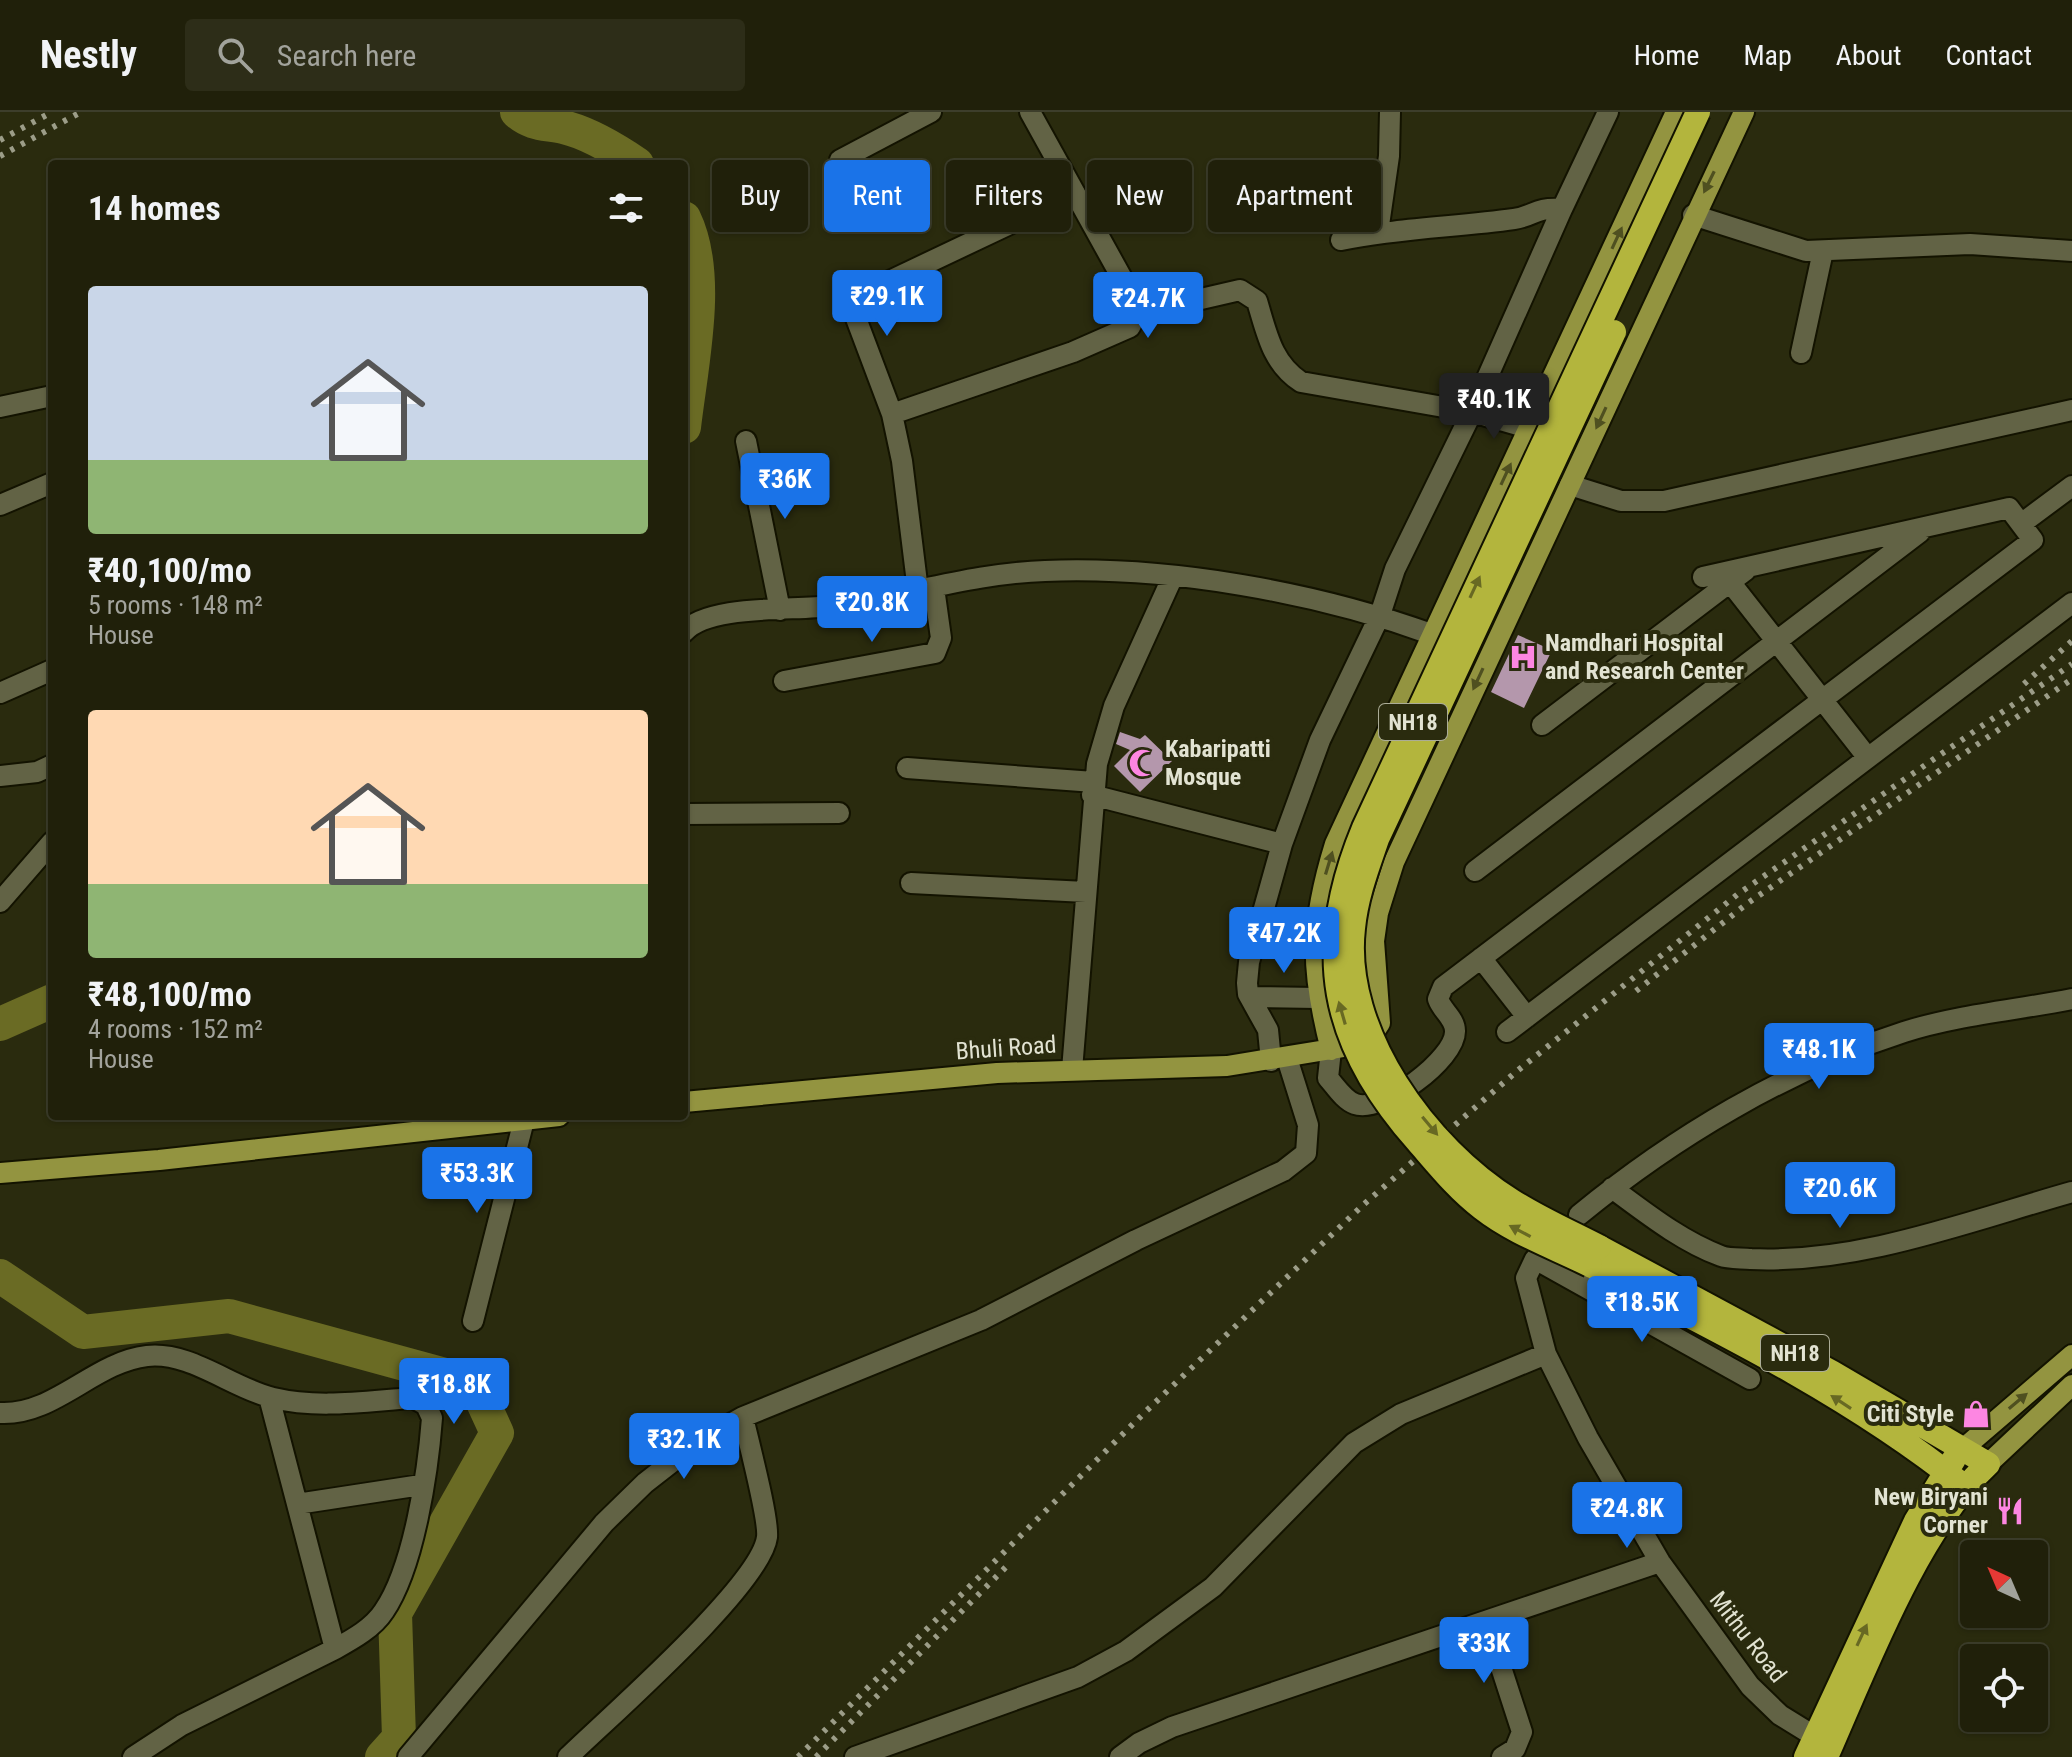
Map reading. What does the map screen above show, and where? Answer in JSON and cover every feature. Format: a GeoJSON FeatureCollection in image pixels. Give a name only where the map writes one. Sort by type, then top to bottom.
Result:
{"type":"FeatureCollection","features":[{"type":"Feature","properties":{"kind":"highway","name":"NH18"},"geometry":{"type":"LineString","coordinates":[[1717,112],[1377,839],[1360,889],[1353,928],[1352,961],[1364,1020],[1378,1052],[1420,1115],[1487,1183],[1594,1256],[1825,1392],[1964,1486]]}},
{"type":"Feature","properties":{"kind":"highway","name":"NH18"},"geometry":{"type":"LineString","coordinates":[[1679,113],[1364,828],[1341,889],[1334,942],[1338,1001],[1367,1076],[1385,1103],[1440,1167],[1482,1208],[1525,1234],[1594,1256],[1964,1448],[1988,1464]]}},
{"type":"Feature","properties":{"kind":"highway"},"geometry":{"type":"LineString","coordinates":[[1817,1751],[1916,1521],[1944,1470],[1964,1448]]}},
{"type":"Feature","properties":{"kind":"highway"},"geometry":{"type":"LineString","coordinates":[[1817,1751],[1906,1585],[1964,1486],[1988,1464]]}},
{"type":"Feature","properties":{"kind":"main road","name":"Bhuli Road"},"geometry":{"type":"LineString","coordinates":[[688,1102],[1072,1070],[1227,1066],[1331,1050],[1371,1037],[1380,1023],[1374,941],[1378,913],[1394,862],[1693,215],[1744,112]]}},
{"type":"Feature","properties":{"kind":"main road"},"geometry":{"type":"LineString","coordinates":[[1331,1050],[1317,998],[1314,972],[1316,926],[1335,844],[1431,634],[1679,113]]}},
{"type":"Feature","properties":{"kind":"main road"},"geometry":{"type":"LineString","coordinates":[[0,1173],[159,1160],[485,1120],[524,1120]]}},
{"type":"Feature","properties":{"kind":"main road"},"geometry":{"type":"LineString","coordinates":[[1964,1448],[2072,1355]]}},
{"type":"Feature","properties":{"kind":"main road"},"geometry":{"type":"LineString","coordinates":[[1988,1464],[2072,1385]]}},
{"type":"Feature","properties":{"kind":"street"},"geometry":{"type":"LineString","coordinates":[[892,414],[1116,336],[1130,327],[1136,314],[1133,298],[1030,112]]}},
{"type":"Feature","properties":{"kind":"street"},"geometry":{"type":"LineString","coordinates":[[408,1757],[604,1523],[645,1483],[695,1444],[743,1417],[981,1320],[1136,1240],[1283,1171],[1306,1153],[1308,1125],[1268,1030],[1250,997],[1247,983],[1249,962],[1282,844],[1320,740],[1380,615],[1395,569],[1472,412],[1608,112]]}},
{"type":"Feature","properties":{"kind":"street"},"geometry":{"type":"LineString","coordinates":[[1381,211],[1395,113]]}},
{"type":"Feature","properties":{"kind":"street"},"geometry":{"type":"LineString","coordinates":[[840,160],[918,115]]}},
{"type":"Feature","properties":{"kind":"street"},"geometry":{"type":"LineString","coordinates":[[784,681],[935,653],[941,638],[926,589],[892,414],[856,324],[854,313],[860,300],[877,287],[1075,193]]}},
{"type":"Feature","properties":{"kind":"street"},"geometry":{"type":"LineString","coordinates":[[1381,232],[1519,218],[1542,208],[1562,209]]}},
{"type":"Feature","properties":{"kind":"street"},"geometry":{"type":"LineString","coordinates":[[1693,215],[1806,251],[1970,244],[2072,251]]}},
{"type":"Feature","properties":{"kind":"street"},"geometry":{"type":"LineString","coordinates":[[1341,240],[1378,232]]}},
{"type":"Feature","properties":{"kind":"street"},"geometry":{"type":"LineString","coordinates":[[1801,353],[1823,251]]}},
{"type":"Feature","properties":{"kind":"street"},"geometry":{"type":"LineString","coordinates":[[1136,314],[1240,290],[1257,301],[1271,348],[1283,370],[1301,382],[1472,412],[1528,428]]}},
{"type":"Feature","properties":{"kind":"street"},"geometry":{"type":"LineString","coordinates":[[0,407],[48,397]]}},
{"type":"Feature","properties":{"kind":"street"},"geometry":{"type":"LineString","coordinates":[[1570,485],[1621,501],[1664,501],[2072,410]]}},
{"type":"Feature","properties":{"kind":"street"},"geometry":{"type":"LineString","coordinates":[[746,441],[780,610]]}},
{"type":"Feature","properties":{"kind":"street"},"geometry":{"type":"LineString","coordinates":[[0,505],[48,485]]}},
{"type":"Feature","properties":{"kind":"street"},"geometry":{"type":"LineString","coordinates":[[2021,524],[2072,486]]}},
{"type":"Feature","properties":{"kind":"street"},"geometry":{"type":"LineString","coordinates":[[1331,1050],[1328,1078],[1348,1101],[1373,1106],[1401,1093],[1450,1048],[1455,1027],[1440,1005],[1439,993],[2033,540],[2009,508],[1703,577]]}},
{"type":"Feature","properties":{"kind":"street"},"geometry":{"type":"LineString","coordinates":[[1475,871],[1927,527]]}},
{"type":"Feature","properties":{"kind":"street"},"geometry":{"type":"LineString","coordinates":[[1542,725],[1751,566]]}},
{"type":"Feature","properties":{"kind":"street"},"geometry":{"type":"LineString","coordinates":[[688,629],[709,616],[780,610],[1045,571],[1196,576],[1380,615],[1431,634]]}},
{"type":"Feature","properties":{"kind":"street"},"geometry":{"type":"LineString","coordinates":[[1072,1070],[1093,788],[1114,706],[1173,576]]}},
{"type":"Feature","properties":{"kind":"street"},"geometry":{"type":"LineString","coordinates":[[1730,582],[1868,758]]}},
{"type":"Feature","properties":{"kind":"street"},"geometry":{"type":"LineString","coordinates":[[1507,1032],[2072,603]]}},
{"type":"Feature","properties":{"kind":"street"},"geometry":{"type":"LineString","coordinates":[[0,693],[48,672]]}},
{"type":"Feature","properties":{"kind":"street"},"geometry":{"type":"LineString","coordinates":[[0,776],[37,772],[48,767]]}},
{"type":"Feature","properties":{"kind":"street"},"geometry":{"type":"LineString","coordinates":[[907,768],[1093,788],[1282,844]]}},
{"type":"Feature","properties":{"kind":"street"},"geometry":{"type":"LineString","coordinates":[[688,814],[839,813]]}},
{"type":"Feature","properties":{"kind":"street"},"geometry":{"type":"LineString","coordinates":[[0,902],[48,847]]}},
{"type":"Feature","properties":{"kind":"street"},"geometry":{"type":"LineString","coordinates":[[911,883],[1086,892]]}},
{"type":"Feature","properties":{"kind":"street"},"geometry":{"type":"LineString","coordinates":[[1481,958],[1527,1017]]}},
{"type":"Feature","properties":{"kind":"street"},"geometry":{"type":"LineString","coordinates":[[1250,997],[1317,998]]}},
{"type":"Feature","properties":{"kind":"street"},"geometry":{"type":"LineString","coordinates":[[1579,1215],[1612,1188],[1700,1128],[1820,1066],[1905,1032],[2072,999]]}},
{"type":"Feature","properties":{"kind":"street"},"geometry":{"type":"LineString","coordinates":[[473,1321],[524,1120]]}},
{"type":"Feature","properties":{"kind":"street"},"geometry":{"type":"LineString","coordinates":[[1612,1188],[1668,1229],[1723,1257],[1779,1260],[1842,1252],[1930,1233],[2072,1192]]}},
{"type":"Feature","properties":{"kind":"street","name":"Mithu Road"},"geometry":{"type":"LineString","coordinates":[[1750,1379],[1535,1259],[1526,1278],[1546,1354],[1588,1438],[1660,1562],[1750,1686],[1817,1751]]}},
{"type":"Feature","properties":{"kind":"street"},"geometry":{"type":"LineString","coordinates":[[855,1757],[1078,1677],[1126,1651],[1213,1587],[1354,1443],[1401,1414],[1546,1354]]}},
{"type":"Feature","properties":{"kind":"street"},"geometry":{"type":"LineString","coordinates":[[0,1413],[27,1410],[125,1362],[145,1356],[166,1355],[269,1397],[308,1405],[413,1398],[426,1405],[432,1418],[407,1566],[388,1604],[372,1625],[335,1649],[182,1725],[133,1757]]}},
{"type":"Feature","properties":{"kind":"street"},"geometry":{"type":"LineString","coordinates":[[269,1397],[335,1649]]}},
{"type":"Feature","properties":{"kind":"street"},"geometry":{"type":"LineString","coordinates":[[568,1757],[726,1603],[751,1574],[767,1536],[743,1417]]}},
{"type":"Feature","properties":{"kind":"street"},"geometry":{"type":"LineString","coordinates":[[297,1504],[421,1485]]}},
{"type":"Feature","properties":{"kind":"street"},"geometry":{"type":"LineString","coordinates":[[1120,1757],[1139,1743],[1172,1727],[1660,1562]]}},
{"type":"Feature","properties":{"kind":"street"},"geometry":{"type":"LineString","coordinates":[[1486,1621],[1522,1732],[1515,1749],[1502,1757]]}},
{"type":"Feature","properties":{"kind":"building"},"geometry":{"type":"Polygon","coordinates":[[[1518,635],[1552,650],[1524,708],[1491,692],[1518,635]]]}},
{"type":"Feature","properties":{"kind":"building","name":"Kabaripatti Mosque"},"geometry":{"type":"Polygon","coordinates":[[[1120,732],[1140,739],[1145,735],[1172,761],[1140,792],[1114,766],[1130,750],[1116,744],[1120,732]]]}},
{"type":"Feature","properties":{"kind":"waterway"},"geometry":{"type":"LineString","coordinates":[[517,112],[533,121],[582,133],[631,160]]}},
{"type":"Feature","properties":{"kind":"waterway"},"geometry":{"type":"LineString","coordinates":[[688,230],[697,266],[698,293],[688,396]]}},
{"type":"Feature","properties":{"kind":"waterway"},"geometry":{"type":"LineString","coordinates":[[0,1024],[48,1003]]}},
{"type":"Feature","properties":{"kind":"waterway"},"geometry":{"type":"LineString","coordinates":[[0,1276],[83,1332],[229,1316],[474,1383],[497,1433],[395,1613],[399,1738],[382,1757]]}},
{"type":"Feature","properties":{"kind":"railway"},"geometry":{"type":"LineString","coordinates":[[0,140],[52,112]]}},
{"type":"Feature","properties":{"kind":"railway"},"geometry":{"type":"LineString","coordinates":[[0,156],[81,112]]}},
{"type":"Feature","properties":{"kind":"railway"},"geometry":{"type":"LineString","coordinates":[[2024,684],[2072,641]]}},
{"type":"Feature","properties":{"kind":"railway"},"geometry":{"type":"LineString","coordinates":[[798,1757],[1142,1415],[1363,1205],[1517,1071],[1738,894],[2072,664]]}},
{"type":"Feature","properties":{"kind":"railway"},"geometry":{"type":"LineString","coordinates":[[1636,991],[1748,903],[2072,679]]}},
{"type":"Feature","properties":{"kind":"railway"},"geometry":{"type":"LineString","coordinates":[[816,1757],[1008,1565]]}},
{"type":"Feature","properties":{"kind":"place","name":"Namdhari Hospital and Research Center"},"geometry":{"type":"Point","coordinates":[1523,657]}},
{"type":"Feature","properties":{"kind":"place","name":"Kabaripatti Mosque"},"geometry":{"type":"Point","coordinates":[1143,763]}},
{"type":"Feature","properties":{"kind":"place","name":"Citi Style"},"geometry":{"type":"Point","coordinates":[1976,1414]}},
{"type":"Feature","properties":{"kind":"place","name":"New Biryani Corner"},"geometry":{"type":"Point","coordinates":[2010,1511]}}]}
